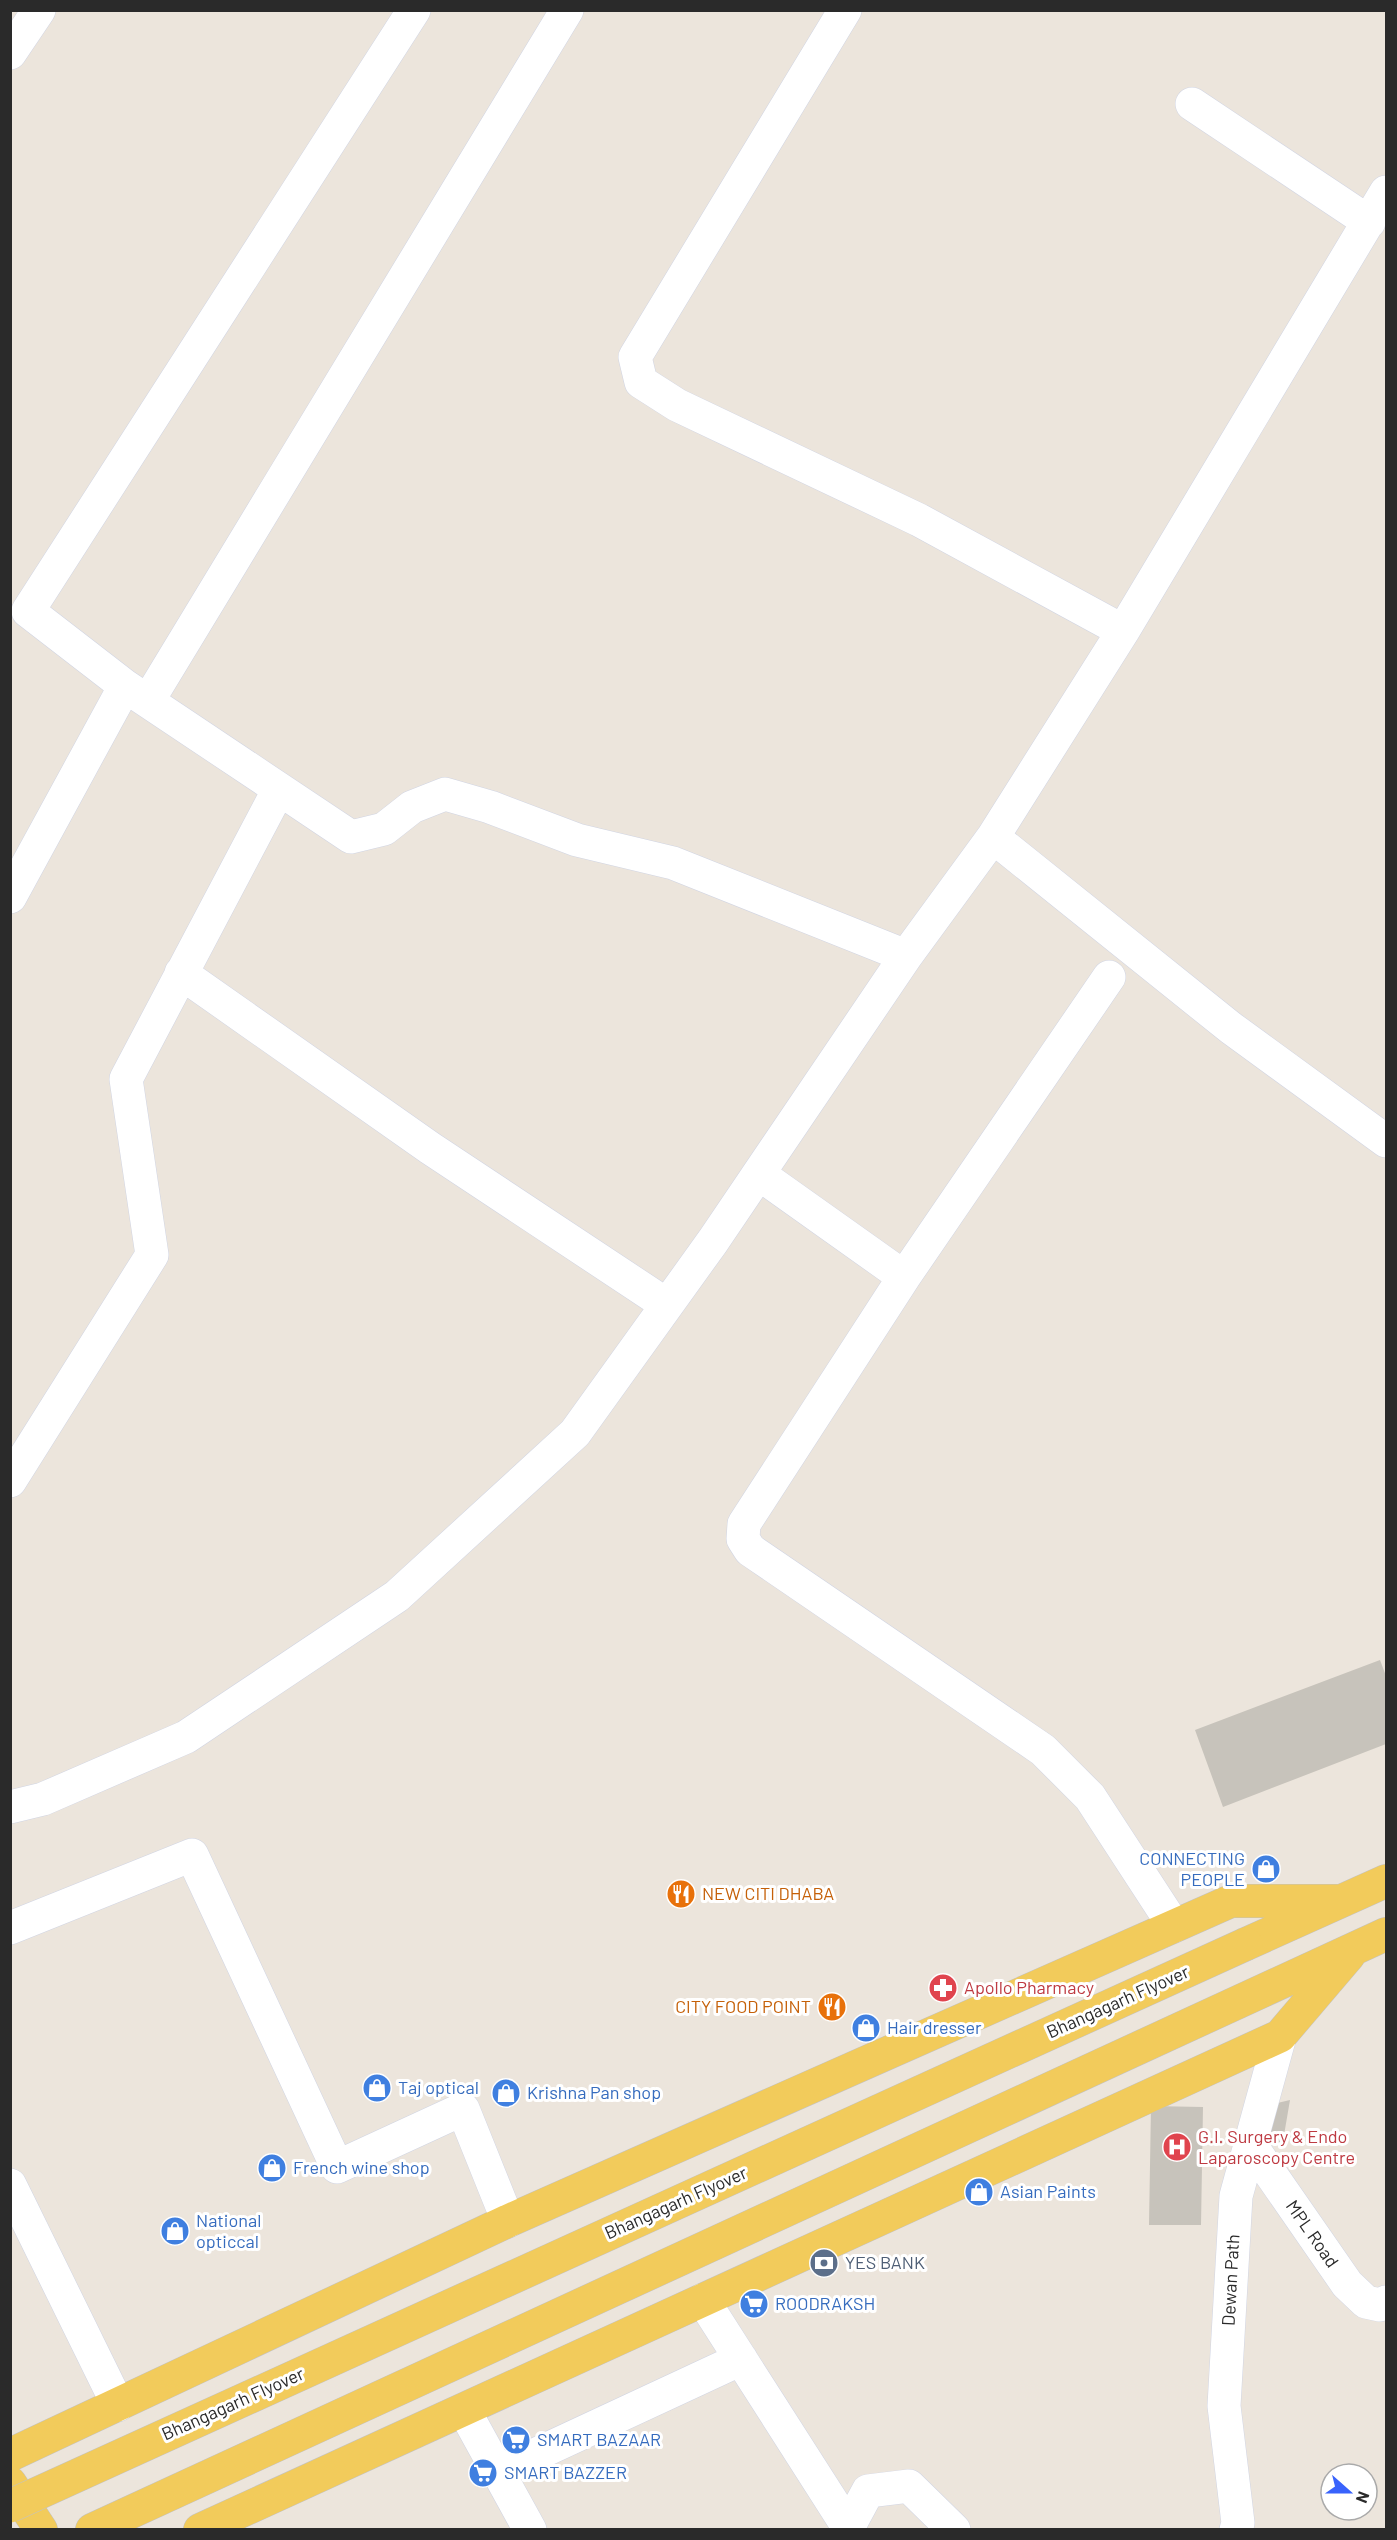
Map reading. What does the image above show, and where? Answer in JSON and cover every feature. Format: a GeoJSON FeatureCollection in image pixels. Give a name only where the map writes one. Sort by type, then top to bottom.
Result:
{"type":"FeatureCollection","features":[{"type":"Feature","properties":{"kind":"main road","name":"Bhangagarh Flyover"},"geometry":{"type":"LineString","coordinates":[[10,2506],[1386,1881]]}},
{"type":"Feature","properties":{"kind":"main road"},"geometry":{"type":"LineString","coordinates":[[10,2455],[508,2221],[1231,1901],[1341,1901]]}},
{"type":"Feature","properties":{"kind":"main road"},"geometry":{"type":"LineString","coordinates":[[92,2529],[1386,1934]]}},
{"type":"Feature","properties":{"kind":"main road"},"geometry":{"type":"LineString","coordinates":[[200,2529],[1280,2036],[1356,1947]]}},
{"type":"Feature","properties":{"kind":"main road"},"geometry":{"type":"LineString","coordinates":[[10,2483],[41,2529]]}},
{"type":"Feature","properties":{"kind":"street"},"geometry":{"type":"LineString","coordinates":[[10,53],[39,10]]}},
{"type":"Feature","properties":{"kind":"street"},"geometry":{"type":"LineString","coordinates":[[414,10],[19,606],[137,693],[351,837],[384,830],[412,807],[445,794],[490,807],[577,840],[673,863],[906,956]]}},
{"type":"Feature","properties":{"kind":"street"},"geometry":{"type":"LineString","coordinates":[[10,897],[567,10]]}},
{"type":"Feature","properties":{"kind":"street"},"geometry":{"type":"LineString","coordinates":[[845,10],[635,357],[641,382],[677,405],[919,520],[1123,631]]}},
{"type":"Feature","properties":{"kind":"street"},"geometry":{"type":"LineString","coordinates":[[1192,104],[1369,222]]}},
{"type":"Feature","properties":{"kind":"street"},"geometry":{"type":"LineString","coordinates":[[10,1807],[43,1799],[186,1737],[397,1596],[575,1433],[759,1173],[906,956],[993,837],[1123,631],[1386,192]]}},
{"type":"Feature","properties":{"kind":"street"},"geometry":{"type":"LineString","coordinates":[[10,1481],[152,1255],[126,1079],[279,789]]}},
{"type":"Feature","properties":{"kind":"street"},"geometry":{"type":"LineString","coordinates":[[993,837],[1231,1028],[1386,1141]]}},
{"type":"Feature","properties":{"kind":"street"},"geometry":{"type":"LineString","coordinates":[[181,973],[430,1148],[667,1305]]}},
{"type":"Feature","properties":{"kind":"street"},"geometry":{"type":"LineString","coordinates":[[1109,976],[904,1277],[744,1524],[743,1539],[750,1550],[1043,1750],[1090,1797],[1174,1926]]}},
{"type":"Feature","properties":{"kind":"street"},"geometry":{"type":"LineString","coordinates":[[759,1173],[904,1277]]}},
{"type":"Feature","properties":{"kind":"street"},"geometry":{"type":"LineString","coordinates":[[10,1928],[192,1855],[337,2167],[463,2109],[508,2221]]}},
{"type":"Feature","properties":{"kind":"street","name":"Dewan Path"},"geometry":{"type":"LineString","coordinates":[[1236,2529],[1238,2523],[1224,2406],[1236,2196],[1280,2036]]}},
{"type":"Feature","properties":{"kind":"street","name":"MPL Road"},"geometry":{"type":"LineString","coordinates":[[1250,2144],[1347,2284],[1366,2302],[1380,2305],[1386,2302]]}},
{"type":"Feature","properties":{"kind":"street"},"geometry":{"type":"LineString","coordinates":[[10,2185],[118,2405]]}},
{"type":"Feature","properties":{"kind":"street"},"geometry":{"type":"LineString","coordinates":[[703,2300],[849,2529]]}},
{"type":"Feature","properties":{"kind":"street"},"geometry":{"type":"LineString","coordinates":[[498,2472],[734,2349]]}},
{"type":"Feature","properties":{"kind":"street"},"geometry":{"type":"LineString","coordinates":[[464,2410],[530,2529]]}},
{"type":"Feature","properties":{"kind":"street"},"geometry":{"type":"LineString","coordinates":[[849,2529],[868,2491],[909,2486],[954,2529]]}},
{"type":"Feature","properties":{"kind":"building"},"geometry":{"type":"Polygon","coordinates":[[[1380,1660],[1386,1676],[1386,1744],[1223,1807],[1195,1730],[1380,1660]]]}},
{"type":"Feature","properties":{"kind":"building"},"geometry":{"type":"Polygon","coordinates":[[[1290,2100],[1283,2141],[1263,2149],[1260,2107],[1290,2100]]]}},
{"type":"Feature","properties":{"kind":"building"},"geometry":{"type":"Polygon","coordinates":[[[1151,2106],[1203,2107],[1201,2225],[1149,2225],[1151,2106]]]}},
{"type":"Feature","properties":{"kind":"place","name":"CONNECTING PEOPLE"},"geometry":{"type":"Point","coordinates":[1266,1869]}},
{"type":"Feature","properties":{"kind":"place","name":"NEW CITI DHABA"},"geometry":{"type":"Point","coordinates":[681,1894]}},
{"type":"Feature","properties":{"kind":"place","name":"Apollo Pharmacy"},"geometry":{"type":"Point","coordinates":[943,1988]}},
{"type":"Feature","properties":{"kind":"place","name":"CITY FOOD POINT"},"geometry":{"type":"Point","coordinates":[832,2007]}},
{"type":"Feature","properties":{"kind":"place","name":"Hair dresser"},"geometry":{"type":"Point","coordinates":[866,2028]}},
{"type":"Feature","properties":{"kind":"place","name":"Taj optical"},"geometry":{"type":"Point","coordinates":[377,2088]}},
{"type":"Feature","properties":{"kind":"place","name":"Krishna Pan shop"},"geometry":{"type":"Point","coordinates":[506,2093]}},
{"type":"Feature","properties":{"kind":"place","name":"G.I. Surgery & Endo Laparoscopy Centre"},"geometry":{"type":"Point","coordinates":[1177,2147]}},
{"type":"Feature","properties":{"kind":"place","name":"French wine shop"},"geometry":{"type":"Point","coordinates":[272,2168]}},
{"type":"Feature","properties":{"kind":"place","name":"Asian Paints"},"geometry":{"type":"Point","coordinates":[979,2192]}},
{"type":"Feature","properties":{"kind":"place","name":"National opticcal"},"geometry":{"type":"Point","coordinates":[175,2231]}},
{"type":"Feature","properties":{"kind":"place","name":"YES BANK"},"geometry":{"type":"Point","coordinates":[824,2263]}},
{"type":"Feature","properties":{"kind":"place","name":"ROODRAKSH"},"geometry":{"type":"Point","coordinates":[754,2304]}},
{"type":"Feature","properties":{"kind":"place","name":"SMART BAZAAR"},"geometry":{"type":"Point","coordinates":[516,2440]}},
{"type":"Feature","properties":{"kind":"place","name":"SMART BAZZER"},"geometry":{"type":"Point","coordinates":[483,2473]}}]}
